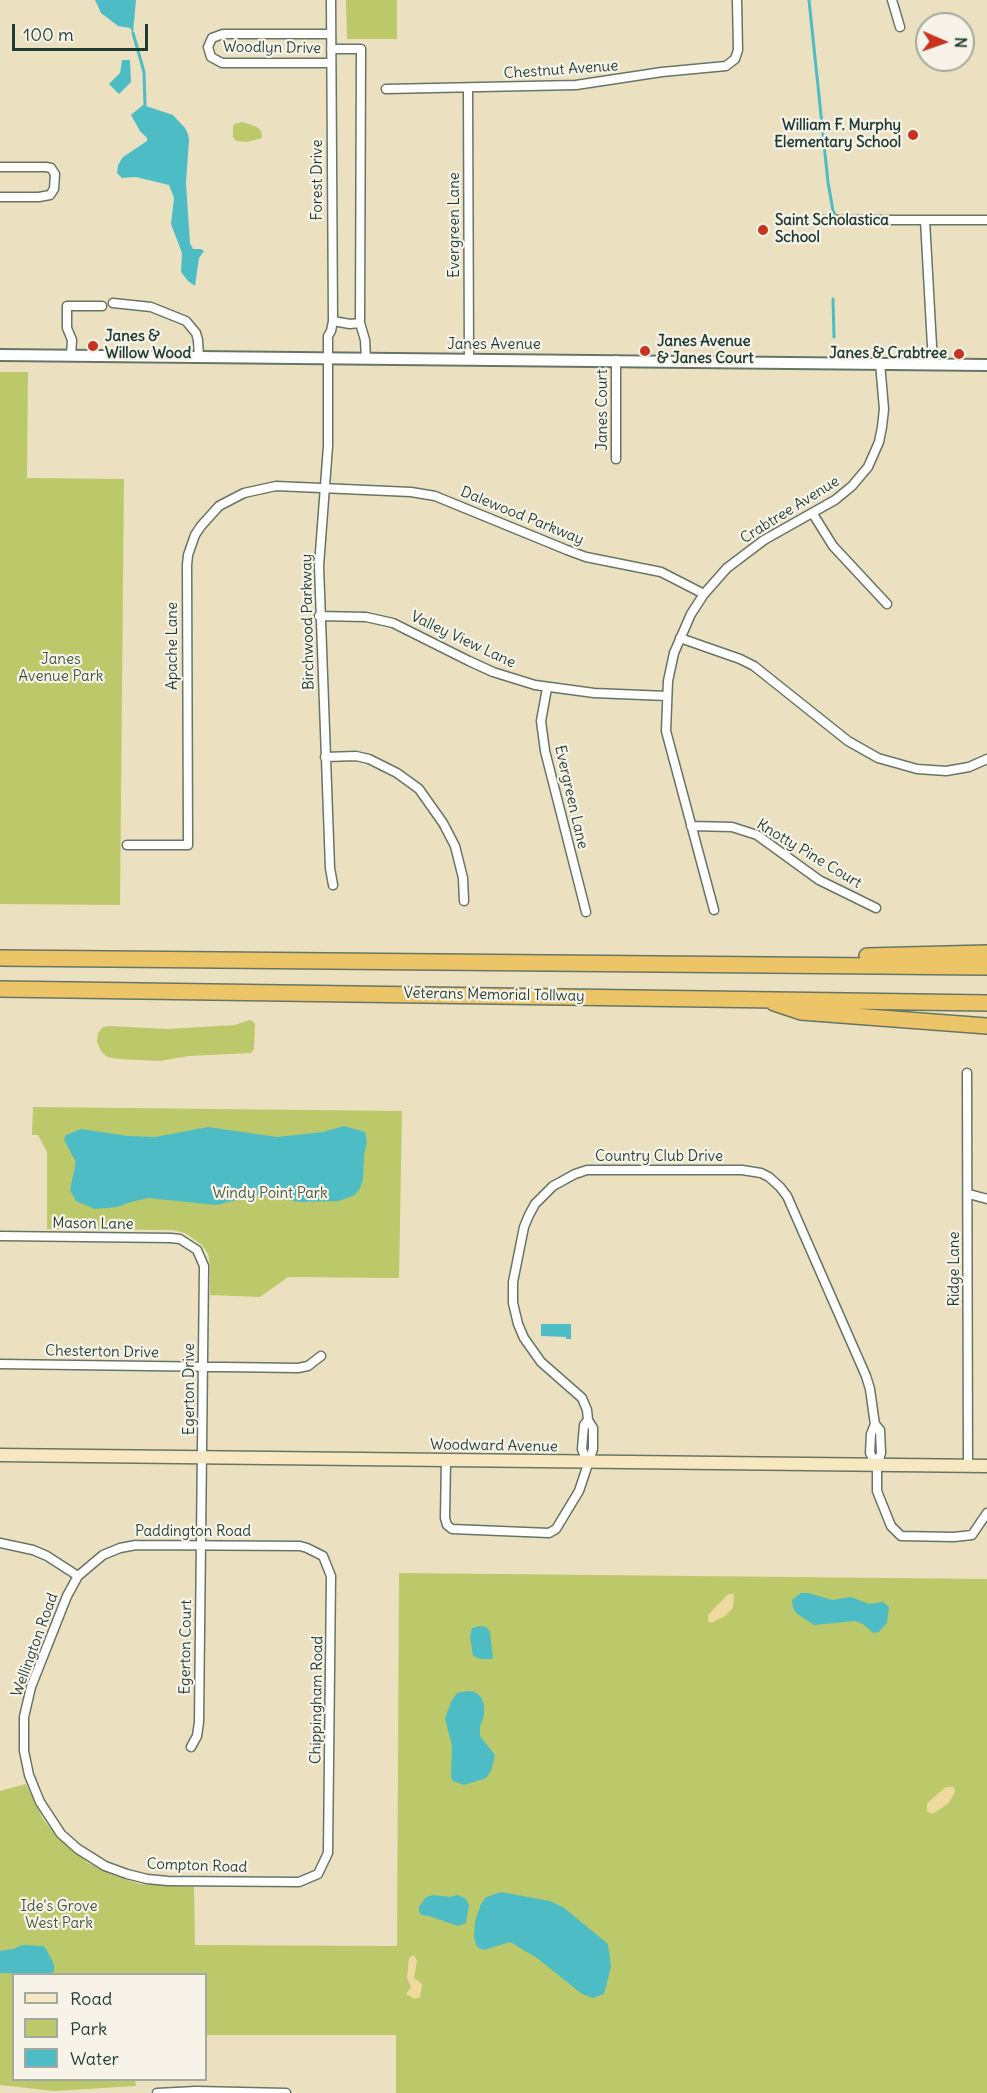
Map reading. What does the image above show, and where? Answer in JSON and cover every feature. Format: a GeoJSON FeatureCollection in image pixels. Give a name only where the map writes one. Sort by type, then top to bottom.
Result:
{"type":"FeatureCollection","features":[{"type":"Feature","properties":{"kind":"highway"},"geometry":{"type":"LineString","coordinates":[[802,965],[865,956],[987,953]]}},
{"type":"Feature","properties":{"kind":"highway"},"geometry":{"type":"LineString","coordinates":[[0,958],[987,968]]}},
{"type":"Feature","properties":{"kind":"highway","name":"Veterans Memorial Tollway"},"geometry":{"type":"LineString","coordinates":[[0,989],[987,1003]]}},
{"type":"Feature","properties":{"kind":"highway"},"geometry":{"type":"LineString","coordinates":[[757,998],[801,1012],[987,1026]]}},
{"type":"Feature","properties":{"kind":"main road","name":"Woodward Avenue"},"geometry":{"type":"LineString","coordinates":[[0,1455],[987,1466]]}},
{"type":"Feature","properties":{"kind":"street","name":"Forest Drive"},"geometry":{"type":"LineString","coordinates":[[327,359],[328,336],[333,321],[331,0]]}},
{"type":"Feature","properties":{"kind":"street","name":"Chestnut Avenue"},"geometry":{"type":"LineString","coordinates":[[386,89],[576,85],[662,72],[721,67],[735,59],[739,41],[737,0]]}},
{"type":"Feature","properties":{"kind":"street"},"geometry":{"type":"LineString","coordinates":[[892,0],[900,27]]}},
{"type":"Feature","properties":{"kind":"street","name":"Woodlyn Drive"},"geometry":{"type":"LineString","coordinates":[[331,34],[217,35],[212,38],[208,48],[211,57],[222,63],[331,63]]}},
{"type":"Feature","properties":{"kind":"street"},"geometry":{"type":"LineString","coordinates":[[331,49],[361,49],[360,322],[365,340],[366,359]]}},
{"type":"Feature","properties":{"kind":"street","name":"Evergreen Lane"},"geometry":{"type":"LineString","coordinates":[[468,88],[469,360]]}},
{"type":"Feature","properties":{"kind":"street"},"geometry":{"type":"LineString","coordinates":[[0,166],[46,166],[51,168],[55,174],[54,189],[50,195],[0,197]]}},
{"type":"Feature","properties":{"kind":"street"},"geometry":{"type":"LineString","coordinates":[[822,220],[987,220]]}},
{"type":"Feature","properties":{"kind":"street"},"geometry":{"type":"LineString","coordinates":[[925,220],[933,364]]}},
{"type":"Feature","properties":{"kind":"street"},"geometry":{"type":"LineString","coordinates":[[113,303],[152,307],[186,321],[196,333],[199,358]]}},
{"type":"Feature","properties":{"kind":"street"},"geometry":{"type":"LineString","coordinates":[[71,356],[72,340],[68,328],[67,306],[102,306]]}},
{"type":"Feature","properties":{"kind":"street"},"geometry":{"type":"LineString","coordinates":[[333,321],[350,324],[360,322]]}},
{"type":"Feature","properties":{"kind":"street","name":"Janes Avenue"},"geometry":{"type":"LineString","coordinates":[[0,356],[987,365]]}},
{"type":"Feature","properties":{"kind":"street","name":"Birchwood Parkway"},"geometry":{"type":"LineString","coordinates":[[327,359],[328,424],[319,566],[319,616],[330,868],[333,885]]}},
{"type":"Feature","properties":{"kind":"street","name":"Janes Court"},"geometry":{"type":"LineString","coordinates":[[616,360],[616,459]]}},
{"type":"Feature","properties":{"kind":"street","name":"Crabtree Avenue"},"geometry":{"type":"LineString","coordinates":[[714,910],[666,731],[671,666],[691,614],[704,594],[728,568],[745,553],[836,500],[852,486],[874,455],[881,432],[884,409],[880,363]]}},
{"type":"Feature","properties":{"kind":"street","name":"Apache Lane"},"geometry":{"type":"LineString","coordinates":[[127,844],[188,845],[187,566],[195,536],[219,506],[244,493],[276,486],[325,489]]}},
{"type":"Feature","properties":{"kind":"street","name":"Dalewood Parkway"},"geometry":{"type":"LineString","coordinates":[[325,489],[411,492],[435,496],[576,554],[661,572],[704,594]]}},
{"type":"Feature","properties":{"kind":"street"},"geometry":{"type":"LineString","coordinates":[[813,514],[833,546],[887,604]]}},
{"type":"Feature","properties":{"kind":"street","name":"Valley View Lane"},"geometry":{"type":"LineString","coordinates":[[319,616],[366,617],[393,623],[493,672],[547,688],[594,693],[667,696]]}},
{"type":"Feature","properties":{"kind":"street"},"geometry":{"type":"LineString","coordinates":[[680,638],[754,666],[848,741],[878,758],[903,766],[932,770],[958,770],[987,761]]}},
{"type":"Feature","properties":{"kind":"street","name":"Evergreen Lane"},"geometry":{"type":"LineString","coordinates":[[547,688],[541,721],[545,751],[586,912]]}},
{"type":"Feature","properties":{"kind":"street"},"geometry":{"type":"LineString","coordinates":[[325,757],[356,756],[369,759],[397,772],[419,789],[443,823],[455,846],[463,878],[464,901]]}},
{"type":"Feature","properties":{"kind":"street","name":"Knotty Pine Court"},"geometry":{"type":"LineString","coordinates":[[691,826],[732,827],[757,835],[819,880],[876,908]]}},
{"type":"Feature","properties":{"kind":"street","name":"Ridge Lane"},"geometry":{"type":"LineString","coordinates":[[967,1073],[968,1466]]}},
{"type":"Feature","properties":{"kind":"street","name":"Country Club Drive"},"geometry":{"type":"LineString","coordinates":[[587,1462],[582,1449],[584,1425],[588,1420],[582,1398],[533,1353],[516,1317],[512,1293],[514,1271],[524,1227],[535,1204],[553,1186],[587,1170],[748,1170],[768,1177],[782,1188],[787,1196],[866,1376],[874,1408],[874,1424],[880,1430],[881,1454],[877,1491],[891,1526],[901,1536],[972,1535],[987,1513]]}},
{"type":"Feature","properties":{"kind":"street"},"geometry":{"type":"LineString","coordinates":[[969,1194],[987,1199]]}},
{"type":"Feature","properties":{"kind":"street","name":"Mason Lane"},"geometry":{"type":"LineString","coordinates":[[0,1236],[171,1238],[184,1241]]}},
{"type":"Feature","properties":{"kind":"street","name":"Egerton Drive"},"geometry":{"type":"LineString","coordinates":[[184,1241],[197,1250],[204,1266],[201,1545]]}},
{"type":"Feature","properties":{"kind":"street","name":"Chesterton Drive"},"geometry":{"type":"LineString","coordinates":[[0,1364],[298,1368],[308,1366],[321,1356]]}},
{"type":"Feature","properties":{"kind":"street"},"geometry":{"type":"LineString","coordinates":[[446,1460],[445,1518],[447,1525],[452,1529],[549,1533],[556,1529],[579,1491],[587,1462]]}},
{"type":"Feature","properties":{"kind":"street"},"geometry":{"type":"LineString","coordinates":[[0,1543],[33,1550],[47,1556],[78,1576]]}},
{"type":"Feature","properties":{"kind":"street","name":"Paddington Road"},"geometry":{"type":"LineString","coordinates":[[78,1576],[103,1555],[136,1545],[295,1546]]}},
{"type":"Feature","properties":{"kind":"street","name":"Egerton Court"},"geometry":{"type":"LineString","coordinates":[[191,1747],[197,1736],[199,1722],[201,1545]]}},
{"type":"Feature","properties":{"kind":"street","name":"Chippingham Road"},"geometry":{"type":"LineString","coordinates":[[295,1546],[308,1548],[322,1556],[331,1576],[328,1853],[318,1874]]}},
{"type":"Feature","properties":{"kind":"street","name":"Wellington Road"},"geometry":{"type":"LineString","coordinates":[[55,1825],[40,1802],[29,1775],[24,1751],[24,1717],[31,1688],[67,1596],[78,1576]]}},
{"type":"Feature","properties":{"kind":"street","name":"Compton Road"},"geometry":{"type":"LineString","coordinates":[[55,1825],[61,1834],[95,1860],[116,1870],[147,1879],[299,1882],[318,1874]]}},
{"type":"Feature","properties":{"kind":"street"},"geometry":{"type":"LineString","coordinates":[[157,2093],[286,2093]]}},
{"type":"Feature","properties":{"kind":"green space"},"geometry":{"type":"Polygon","coordinates":[[[346,0],[397,0],[397,39],[347,39],[346,0]]]}},
{"type":"Feature","properties":{"kind":"green space"},"geometry":{"type":"Polygon","coordinates":[[[243,122],[257,127],[261,131],[262,138],[247,142],[236,141],[233,137],[234,124],[243,122]]]}},
{"type":"Feature","properties":{"kind":"green space","name":"Janes Avenue Park"},"geometry":{"type":"Polygon","coordinates":[[[0,372],[28,372],[27,478],[124,479],[120,905],[0,904],[0,372]]]}},
{"type":"Feature","properties":{"kind":"green space"},"geometry":{"type":"Polygon","coordinates":[[[249,1020],[255,1024],[254,1049],[251,1053],[189,1056],[160,1061],[118,1059],[107,1057],[97,1042],[98,1033],[103,1027],[109,1026],[167,1029],[235,1025],[249,1020]]]}},
{"type":"Feature","properties":{"kind":"green space","name":"Windy Point Park"},"geometry":{"type":"Polygon","coordinates":[[[33,1107],[402,1111],[399,1278],[288,1277],[260,1297],[210,1295],[208,1254],[202,1245],[185,1233],[173,1230],[47,1229],[47,1152],[38,1135],[32,1135],[33,1107]]]}},
{"type":"Feature","properties":{"kind":"green space","name":"Ide's Grove West Park"},"geometry":{"type":"Polygon","coordinates":[[[399,1573],[987,1579],[987,2093],[396,2093],[396,2035],[207,2035],[207,1973],[12,1973],[12,2081],[135,2081],[136,2086],[54,2091],[0,2085],[0,1791],[26,1784],[43,1819],[56,1835],[88,1863],[115,1876],[140,1884],[194,1887],[195,1945],[397,1946],[399,1573]]]}},
{"type":"Feature","properties":{"kind":"sand"},"geometry":{"type":"Polygon","coordinates":[[[728,1594],[734,1594],[733,1608],[725,1616],[711,1623],[708,1621],[708,1615],[728,1594]]]}},
{"type":"Feature","properties":{"kind":"sand"},"geometry":{"type":"Polygon","coordinates":[[[946,1787],[954,1787],[955,1792],[948,1804],[932,1814],[927,1811],[927,1803],[946,1787]]]}},
{"type":"Feature","properties":{"kind":"sand"},"geometry":{"type":"Polygon","coordinates":[[[414,1955],[417,1961],[414,1978],[421,1983],[422,1987],[420,1997],[415,1999],[406,1994],[411,1987],[407,1978],[409,1958],[414,1955]]]}},
{"type":"Feature","properties":{"kind":"water"},"geometry":{"type":"Polygon","coordinates":[[[95,0],[136,0],[133,33],[130,28],[118,26],[101,13],[95,0]]]}},
{"type":"Feature","properties":{"kind":"water"},"geometry":{"type":"Polygon","coordinates":[[[122,60],[130,60],[131,82],[119,94],[109,84],[120,73],[122,60]]]}},
{"type":"Feature","properties":{"kind":"water"},"geometry":{"type":"Polygon","coordinates":[[[143,105],[173,115],[188,134],[186,183],[190,243],[193,249],[204,251],[199,258],[195,286],[181,272],[182,253],[171,224],[174,198],[169,185],[136,177],[122,178],[117,173],[118,165],[123,157],[147,141],[131,115],[143,105]]]}},
{"type":"Feature","properties":{"kind":"water"},"geometry":{"type":"Polygon","coordinates":[[[344,1126],[365,1132],[367,1141],[360,1188],[355,1195],[339,1201],[301,1202],[257,1195],[216,1205],[148,1198],[117,1207],[95,1209],[76,1201],[70,1190],[76,1162],[64,1140],[66,1135],[81,1129],[128,1136],[155,1137],[208,1127],[277,1137],[323,1132],[344,1126]]]}},
{"type":"Feature","properties":{"kind":"water"},"geometry":{"type":"Polygon","coordinates":[[[541,1324],[571,1324],[571,1339],[541,1336],[541,1324]]]}},
{"type":"Feature","properties":{"kind":"water"},"geometry":{"type":"Polygon","coordinates":[[[801,1593],[832,1600],[851,1597],[869,1604],[883,1602],[889,1607],[887,1623],[879,1632],[873,1633],[863,1624],[855,1621],[814,1625],[796,1613],[793,1608],[792,1600],[801,1593]]]}},
{"type":"Feature","properties":{"kind":"water"},"geometry":{"type":"Polygon","coordinates":[[[486,1627],[490,1632],[493,1659],[480,1659],[473,1656],[470,1636],[472,1628],[486,1627]]]}},
{"type":"Feature","properties":{"kind":"water"},"geometry":{"type":"Polygon","coordinates":[[[475,1692],[481,1697],[484,1715],[480,1736],[495,1755],[491,1771],[486,1778],[464,1785],[453,1781],[451,1777],[452,1746],[445,1718],[457,1693],[475,1692]]]}},
{"type":"Feature","properties":{"kind":"water"},"geometry":{"type":"Polygon","coordinates":[[[501,1892],[550,1901],[563,1907],[608,1944],[611,1966],[604,1994],[593,1998],[582,1994],[537,1958],[510,1942],[484,1950],[479,1948],[474,1937],[475,1921],[481,1904],[486,1897],[501,1892]]]}},
{"type":"Feature","properties":{"kind":"water"},"geometry":{"type":"Polygon","coordinates":[[[433,1895],[450,1897],[457,1895],[466,1899],[469,1905],[466,1923],[458,1926],[422,1915],[419,1907],[426,1897],[433,1895]]]}},
{"type":"Feature","properties":{"kind":"water"},"geometry":{"type":"Polygon","coordinates":[[[22,1945],[43,1946],[54,1964],[54,1972],[0,1973],[0,1951],[22,1945]]]}},
{"type":"Feature","properties":{"kind":"waterway"},"geometry":{"type":"LineString","coordinates":[[809,0],[828,182],[836,216]]}},
{"type":"Feature","properties":{"kind":"waterway"},"geometry":{"type":"LineString","coordinates":[[133,33],[144,72],[145,105]]}},
{"type":"Feature","properties":{"kind":"waterway"},"geometry":{"type":"LineString","coordinates":[[833,299],[834,337]]}},
{"type":"Feature","properties":{"kind":"place","name":"William F. Murphy Elementary School"},"geometry":{"type":"Point","coordinates":[913,135]}},
{"type":"Feature","properties":{"kind":"place","name":"Saint Scholastica School"},"geometry":{"type":"Point","coordinates":[763,230]}},
{"type":"Feature","properties":{"kind":"place","name":"Janes & Willow Wood"},"geometry":{"type":"Point","coordinates":[93,346]}},
{"type":"Feature","properties":{"kind":"place","name":"Janes Avenue & Janes Court"},"geometry":{"type":"Point","coordinates":[645,351]}},
{"type":"Feature","properties":{"kind":"place","name":"Janes & Crabtree"},"geometry":{"type":"Point","coordinates":[959,354]}}]}
